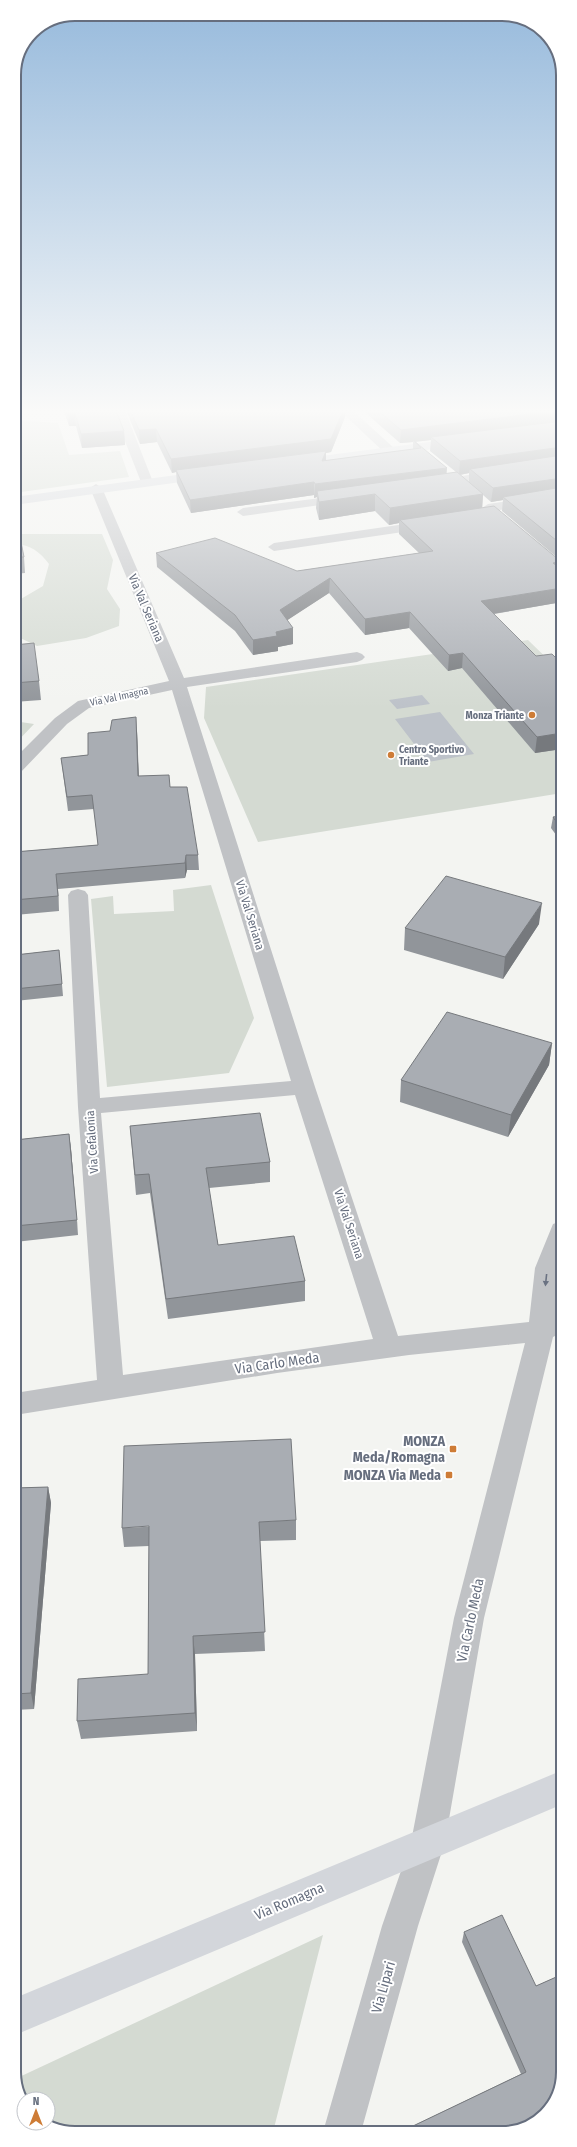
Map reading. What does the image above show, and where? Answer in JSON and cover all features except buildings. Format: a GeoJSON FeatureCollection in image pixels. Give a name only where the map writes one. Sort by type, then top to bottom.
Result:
{"type":"FeatureCollection","features":[{"type":"Feature","properties":{"kind":"street","name":"Via Val Seriana"},"geometry":{"type":"LineString","coordinates":[[104,508],[178,684],[304,1087],[389,1347]]}},
{"type":"Feature","properties":{"kind":"street"},"geometry":{"type":"LineString","coordinates":[[486,508],[492,515]]}},
{"type":"Feature","properties":{"kind":"street","name":"Via Val Imagna"},"geometry":{"type":"LineString","coordinates":[[21,763],[61,721],[84,704],[178,684],[357,657]]}},
{"type":"Feature","properties":{"kind":"street","name":"Via Cefalonia"},"geometry":{"type":"LineString","coordinates":[[78,895],[90,1107],[112,1388]]}},
{"type":"Feature","properties":{"kind":"street"},"geometry":{"type":"LineString","coordinates":[[90,1107],[304,1087]]}},
{"type":"Feature","properties":{"kind":"street","name":"Via Carlo Meda"},"geometry":{"type":"LineString","coordinates":[[428,1842],[469,1618],[552,1326],[548,1268],[556,1246]]}},
{"type":"Feature","properties":{"kind":"street","name":"Via Carlo Meda"},"geometry":{"type":"LineString","coordinates":[[21,1403],[389,1347],[552,1326]]}},
{"type":"Feature","properties":{"kind":"street","name":"Via Romagna"},"geometry":{"type":"LineString","coordinates":[[21,2014],[556,1789]]}},
{"type":"Feature","properties":{"kind":"street","name":"Via Lipari"},"geometry":{"type":"LineString","coordinates":[[344,2126],[400,1926],[428,1842]]}},
{"type":"Feature","properties":{"kind":"lane"},"geometry":{"type":"LineString","coordinates":[[243,512],[272,508]]}},
{"type":"Feature","properties":{"kind":"lane"},"geometry":{"type":"LineString","coordinates":[[492,515],[517,508]]}},
{"type":"Feature","properties":{"kind":"lane"},"geometry":{"type":"LineString","coordinates":[[274,548],[435,524]]}},
{"type":"Feature","properties":{"kind":"shaded area"},"geometry":{"type":"Polygon","coordinates":[[[21,534],[102,534],[113,560],[107,589],[120,609],[119,626],[86,638],[37,646],[21,638],[21,599],[43,586],[49,564],[42,556],[25,545],[21,544],[21,534]]]}},
{"type":"Feature","properties":{"kind":"shaded area","name":"Centro Sportivo Triante"},"geometry":{"type":"Polygon","coordinates":[[[528,640],[556,667],[556,794],[258,842],[204,718],[206,687],[528,640]]]}},
{"type":"Feature","properties":{"kind":"shaded area"},"geometry":{"type":"Polygon","coordinates":[[[422,695],[430,704],[397,709],[389,700],[422,695]]]}},
{"type":"Feature","properties":{"kind":"shaded area"},"geometry":{"type":"Polygon","coordinates":[[[440,712],[474,754],[428,762],[395,719],[440,712]]]}},
{"type":"Feature","properties":{"kind":"shaded area"},"geometry":{"type":"Polygon","coordinates":[[[21,722],[34,724],[21,738],[21,722]]]}},
{"type":"Feature","properties":{"kind":"shaded area"},"geometry":{"type":"Polygon","coordinates":[[[211,885],[254,1018],[229,1073],[107,1087],[91,899],[113,896],[114,914],[174,911],[173,890],[211,885]]]}},
{"type":"Feature","properties":{"kind":"shaded area"},"geometry":{"type":"Polygon","coordinates":[[[323,1935],[275,2126],[71,2126],[56,2123],[56,2091],[24,2091],[21,2076],[323,1935]]]}},
{"type":"Feature","properties":{"kind":"place","name":"Monza Triante"},"geometry":{"type":"Point","coordinates":[532,715]}},
{"type":"Feature","properties":{"kind":"place","name":"Centro Sportivo Triante"},"geometry":{"type":"Point","coordinates":[391,755]}},
{"type":"Feature","properties":{"kind":"place","name":"MONZA Meda/Romagna"},"geometry":{"type":"Point","coordinates":[453,1449]}},
{"type":"Feature","properties":{"kind":"place","name":"MONZA Via Meda"},"geometry":{"type":"Point","coordinates":[449,1475]}}]}
